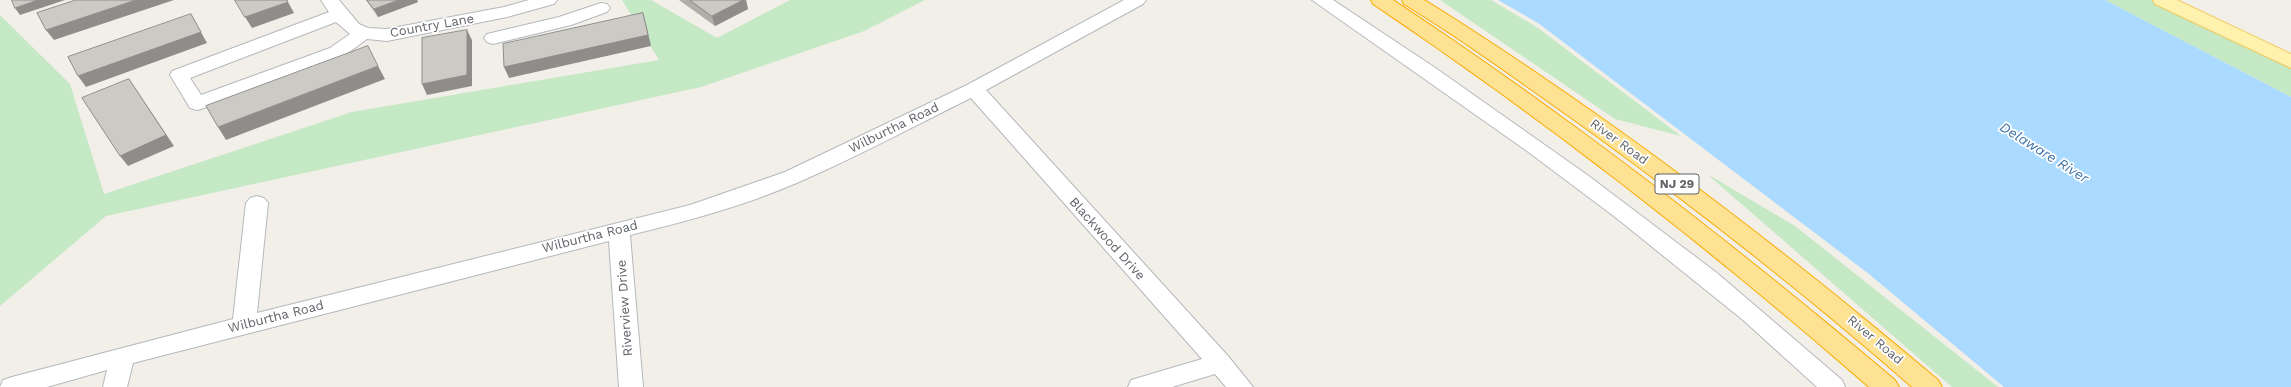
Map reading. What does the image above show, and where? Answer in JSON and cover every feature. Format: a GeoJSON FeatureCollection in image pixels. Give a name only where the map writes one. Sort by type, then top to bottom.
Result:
{"type":"FeatureCollection","features":[{"type":"Feature","properties":{"kind":"highway","name":"River Road"},"geometry":{"type":"LineString","coordinates":[[1380,0],[1462,53],[1633,178],[1798,311],[1886,387]]}},
{"type":"Feature","properties":{"kind":"highway","name":"River Road"},"geometry":{"type":"LineString","coordinates":[[1411,0],[1493,53],[1722,217],[1862,329],[1929,387]]}},
{"type":"Feature","properties":{"kind":"main road"},"geometry":{"type":"LineString","coordinates":[[2162,0],[2291,62]]}},
{"type":"Feature","properties":{"kind":"street","name":"Wilburtha Road"},"geometry":{"type":"LineString","coordinates":[[12,387],[123,356],[692,212],[774,184],[974,89],[1137,0]]}},
{"type":"Feature","properties":{"kind":"street"},"geometry":{"type":"LineString","coordinates":[[1322,0],[1538,149],[1643,226],[1728,294],[1833,387]]}},
{"type":"Feature","properties":{"kind":"street"},"geometry":{"type":"LineString","coordinates":[[540,3],[544,27]]}},
{"type":"Feature","properties":{"kind":"street","name":"Country Lane"},"geometry":{"type":"LineString","coordinates":[[335,7],[347,26],[363,34],[387,35],[497,9],[540,3]]}},
{"type":"Feature","properties":{"kind":"street"},"geometry":{"type":"LineString","coordinates":[[335,7],[179,75],[197,104],[337,52],[363,34]]}},
{"type":"Feature","properties":{"kind":"street"},"geometry":{"type":"LineString","coordinates":[[493,38],[544,27],[601,8]]}},
{"type":"Feature","properties":{"kind":"street","name":"Blackwood Drive"},"geometry":{"type":"LineString","coordinates":[[974,89],[1241,387]]}},
{"type":"Feature","properties":{"kind":"street"},"geometry":{"type":"LineString","coordinates":[[244,325],[257,203]]}},
{"type":"Feature","properties":{"kind":"street","name":"Riverview Drive"},"geometry":{"type":"LineString","coordinates":[[619,230],[631,387]]}},
{"type":"Feature","properties":{"kind":"street"},"geometry":{"type":"LineString","coordinates":[[115,387],[123,356]]}},
{"type":"Feature","properties":{"kind":"street"},"geometry":{"type":"LineString","coordinates":[[1140,387],[1220,364]]}},
{"type":"Feature","properties":{"kind":"green space"},"geometry":{"type":"Polygon","coordinates":[[[622,0],[651,0],[717,38],[790,0],[925,0],[864,31],[701,87],[106,216],[0,306],[0,15],[70,84],[104,194],[352,112],[659,60],[622,0]]]}},
{"type":"Feature","properties":{"kind":"green space"},"geometry":{"type":"Polygon","coordinates":[[[1440,0],[1491,0],[1538,28],[1681,136],[1615,119],[1440,0]]]}},
{"type":"Feature","properties":{"kind":"green space"},"geometry":{"type":"Polygon","coordinates":[[[2105,0],[2162,0],[2291,62],[2291,97],[2105,0]]]}},
{"type":"Feature","properties":{"kind":"green space"},"geometry":{"type":"Polygon","coordinates":[[[1707,174],[1795,226],[1998,387],[1952,387],[1707,174]]]}},
{"type":"Feature","properties":{"kind":"water","name":"Delaware River"},"geometry":{"type":"Polygon","coordinates":[[[1498,0],[2105,0],[2291,97],[2291,387],[2004,387],[1869,274],[1538,23],[1498,0]]]}},
{"type":"Feature","properties":{"kind":"building"},"geometry":{"type":"Polygon","coordinates":[[[12,0],[38,0],[15,8],[12,0]]]}},
{"type":"Feature","properties":{"kind":"building"},"geometry":{"type":"Polygon","coordinates":[[[76,0],[136,0],[46,30],[37,13],[76,0]]]}},
{"type":"Feature","properties":{"kind":"building"},"geometry":{"type":"Polygon","coordinates":[[[235,0],[287,0],[288,2],[245,17],[235,0]]]}},
{"type":"Feature","properties":{"kind":"building"},"geometry":{"type":"Polygon","coordinates":[[[367,0],[399,0],[374,9],[367,0]]]}},
{"type":"Feature","properties":{"kind":"building"},"geometry":{"type":"Polygon","coordinates":[[[690,0],[743,0],[712,16],[690,0]]]}},
{"type":"Feature","properties":{"kind":"building"},"geometry":{"type":"Polygon","coordinates":[[[643,13],[648,35],[504,67],[503,44],[643,13]]]}},
{"type":"Feature","properties":{"kind":"building"},"geometry":{"type":"Polygon","coordinates":[[[191,14],[201,32],[78,76],[68,57],[191,14]]]}},
{"type":"Feature","properties":{"kind":"building"},"geometry":{"type":"Polygon","coordinates":[[[467,30],[467,75],[422,84],[422,38],[467,30]]]}},
{"type":"Feature","properties":{"kind":"building"},"geometry":{"type":"Polygon","coordinates":[[[368,46],[378,66],[218,127],[206,106],[368,46]]]}},
{"type":"Feature","properties":{"kind":"building"},"geometry":{"type":"Polygon","coordinates":[[[129,79],[166,135],[120,156],[82,98],[129,79]]]}}]}
